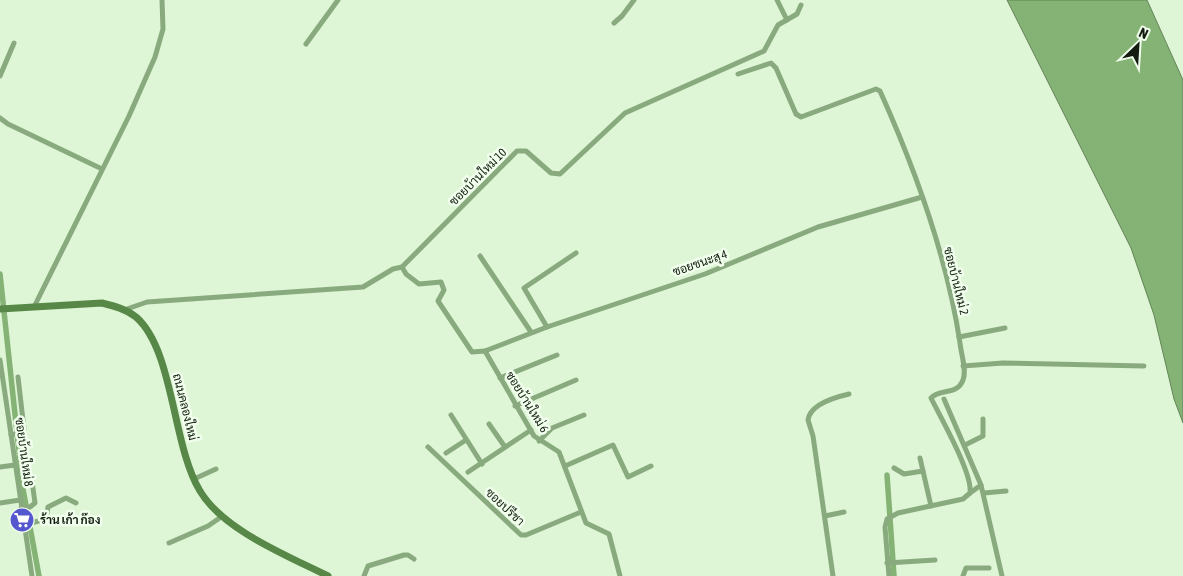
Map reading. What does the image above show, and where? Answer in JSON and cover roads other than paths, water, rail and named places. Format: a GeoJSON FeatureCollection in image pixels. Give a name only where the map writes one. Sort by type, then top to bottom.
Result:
{"type":"FeatureCollection","features":[{"type":"Feature","properties":{"kind":"street"},"geometry":{"type":"LineString","coordinates":[[34,306],[129,116],[155,57],[163,29],[162,0]]}},
{"type":"Feature","properties":{"kind":"street"},"geometry":{"type":"LineString","coordinates":[[306,44],[338,0]]}},
{"type":"Feature","properties":{"kind":"street"},"geometry":{"type":"LineString","coordinates":[[614,23],[634,0]]}},
{"type":"Feature","properties":{"kind":"street"},"geometry":{"type":"LineString","coordinates":[[777,0],[787,20]]}},
{"type":"Feature","properties":{"kind":"street","name":"ซอยบ้านใหม่ 10"},"geometry":{"type":"LineString","coordinates":[[124,310],[147,302],[363,287],[394,269],[402,267],[517,151],[526,151],[551,173],[560,174],[624,113],[764,51],[775,29],[797,14],[801,5]]}},
{"type":"Feature","properties":{"kind":"street"},"geometry":{"type":"LineString","coordinates":[[0,76],[14,43]]}},
{"type":"Feature","properties":{"kind":"street","name":"ซอยบ้านใหม่ 2"},"geometry":{"type":"LineString","coordinates":[[738,74],[771,64],[776,68],[796,114],[801,117],[855,95],[878,90],[897,129],[922,197],[945,269],[959,337],[963,380],[955,390],[937,394],[931,398],[955,445],[970,485],[970,493]]}},
{"type":"Feature","properties":{"kind":"street"},"geometry":{"type":"LineString","coordinates":[[0,118],[8,124],[102,169]]}},
{"type":"Feature","properties":{"kind":"street","name":"ซอยชนะสุ 4"},"geometry":{"type":"LineString","coordinates":[[485,351],[532,332],[706,274],[818,227],[922,197]]}},
{"type":"Feature","properties":{"kind":"street"},"geometry":{"type":"LineString","coordinates":[[547,327],[524,288],[576,253]]}},
{"type":"Feature","properties":{"kind":"street"},"geometry":{"type":"LineString","coordinates":[[480,256],[532,332]]}},
{"type":"Feature","properties":{"kind":"street"},"geometry":{"type":"LineString","coordinates":[[402,267],[406,274],[419,284],[441,282],[444,290],[438,301],[446,315],[472,352],[485,351]]}},
{"type":"Feature","properties":{"kind":"street","name":"ถนนคลองใหม่"},"geometry":{"type":"LineString","coordinates":[[4,309],[102,303],[124,310],[143,324],[155,344],[160,358],[188,465],[200,491],[221,517],[328,576]]}},
{"type":"Feature","properties":{"kind":"street"},"geometry":{"type":"LineString","coordinates":[[959,337],[1005,328]]}},
{"type":"Feature","properties":{"kind":"street","name":"ซอยบ้านใหม่ 6"},"geometry":{"type":"LineString","coordinates":[[485,351],[515,406],[531,430],[539,441],[557,450],[565,466],[581,512],[588,525],[605,530],[608,534],[620,576]]}},
{"type":"Feature","properties":{"kind":"street"},"geometry":{"type":"LineString","coordinates":[[500,378],[557,355]]}},
{"type":"Feature","properties":{"kind":"street","name":"ซอยบ้านใหม่ 8"},"geometry":{"type":"LineString","coordinates":[[0,360],[8,416],[16,434],[15,465],[20,500],[25,508],[28,524],[32,576]]}},
{"type":"Feature","properties":{"kind":"street"},"geometry":{"type":"LineString","coordinates":[[963,366],[1003,363],[1144,366]]}},
{"type":"Feature","properties":{"kind":"street"},"geometry":{"type":"LineString","coordinates":[[16,434],[24,429],[18,376]]}},
{"type":"Feature","properties":{"kind":"street"},"geometry":{"type":"LineString","coordinates":[[515,406],[576,380]]}},
{"type":"Feature","properties":{"kind":"street"},"geometry":{"type":"LineString","coordinates":[[834,576],[808,416],[829,400],[849,394]]}},
{"type":"Feature","properties":{"kind":"street"},"geometry":{"type":"LineString","coordinates":[[944,399],[984,493],[1002,576]]}},
{"type":"Feature","properties":{"kind":"street"},"geometry":{"type":"LineString","coordinates":[[539,441],[552,428],[584,414]]}},
{"type":"Feature","properties":{"kind":"street"},"geometry":{"type":"LineString","coordinates":[[0,417],[8,416]]}},
{"type":"Feature","properties":{"kind":"street"},"geometry":{"type":"LineString","coordinates":[[451,416],[482,464]]}},
{"type":"Feature","properties":{"kind":"street"},"geometry":{"type":"LineString","coordinates":[[964,445],[983,436],[983,419]]}},
{"type":"Feature","properties":{"kind":"street"},"geometry":{"type":"LineString","coordinates":[[489,424],[505,447]]}},
{"type":"Feature","properties":{"kind":"street"},"geometry":{"type":"LineString","coordinates":[[468,472],[531,430]]}},
{"type":"Feature","properties":{"kind":"street"},"geometry":{"type":"LineString","coordinates":[[446,453],[466,440]]}},
{"type":"Feature","properties":{"kind":"street"},"geometry":{"type":"LineString","coordinates":[[565,466],[613,445],[628,476],[651,466]]}},
{"type":"Feature","properties":{"kind":"street","name":"ซอยปรีชา"},"geometry":{"type":"LineString","coordinates":[[428,447],[521,536],[581,512]]}},
{"type":"Feature","properties":{"kind":"street"},"geometry":{"type":"LineString","coordinates":[[920,458],[931,506]]}},
{"type":"Feature","properties":{"kind":"street"},"geometry":{"type":"LineString","coordinates":[[0,467],[15,465]]}},
{"type":"Feature","properties":{"kind":"street"},"geometry":{"type":"LineString","coordinates":[[894,468],[904,474],[922,471]]}},
{"type":"Feature","properties":{"kind":"street"},"geometry":{"type":"LineString","coordinates":[[194,479],[216,469]]}},
{"type":"Feature","properties":{"kind":"street"},"geometry":{"type":"LineString","coordinates":[[25,508],[35,503],[32,481]]}},
{"type":"Feature","properties":{"kind":"street"},"geometry":{"type":"LineString","coordinates":[[889,576],[885,527],[887,520],[898,513],[963,499],[981,486]]}},
{"type":"Feature","properties":{"kind":"street"},"geometry":{"type":"LineString","coordinates":[[984,493],[1006,491]]}},
{"type":"Feature","properties":{"kind":"street"},"geometry":{"type":"LineString","coordinates":[[28,524],[46,519],[48,507],[53,503],[66,498],[76,503]]}},
{"type":"Feature","properties":{"kind":"street"},"geometry":{"type":"LineString","coordinates":[[0,503],[20,500]]}},
{"type":"Feature","properties":{"kind":"street"},"geometry":{"type":"LineString","coordinates":[[825,516],[844,512]]}},
{"type":"Feature","properties":{"kind":"street"},"geometry":{"type":"LineString","coordinates":[[169,543],[208,526],[221,517]]}},
{"type":"Feature","properties":{"kind":"street"},"geometry":{"type":"LineString","coordinates":[[364,576],[368,566],[376,562],[408,555],[414,559]]}},
{"type":"Feature","properties":{"kind":"street"},"geometry":{"type":"LineString","coordinates":[[887,563],[935,560]]}},
{"type":"Feature","properties":{"kind":"street"},"geometry":{"type":"LineString","coordinates":[[963,576],[966,568],[989,568]]}},
{"type":"Feature","properties":{"kind":"waterway"},"geometry":{"type":"LineString","coordinates":[[0,274],[23,489],[39,576]]}},
{"type":"Feature","properties":{"kind":"waterway"},"geometry":{"type":"LineString","coordinates":[[887,475],[894,576]]}},
{"type":"Feature","properties":{"kind":"place","name":"ร้าน เก้า ก๊อง"},"geometry":{"type":"Point","coordinates":[22,520]}}]}
